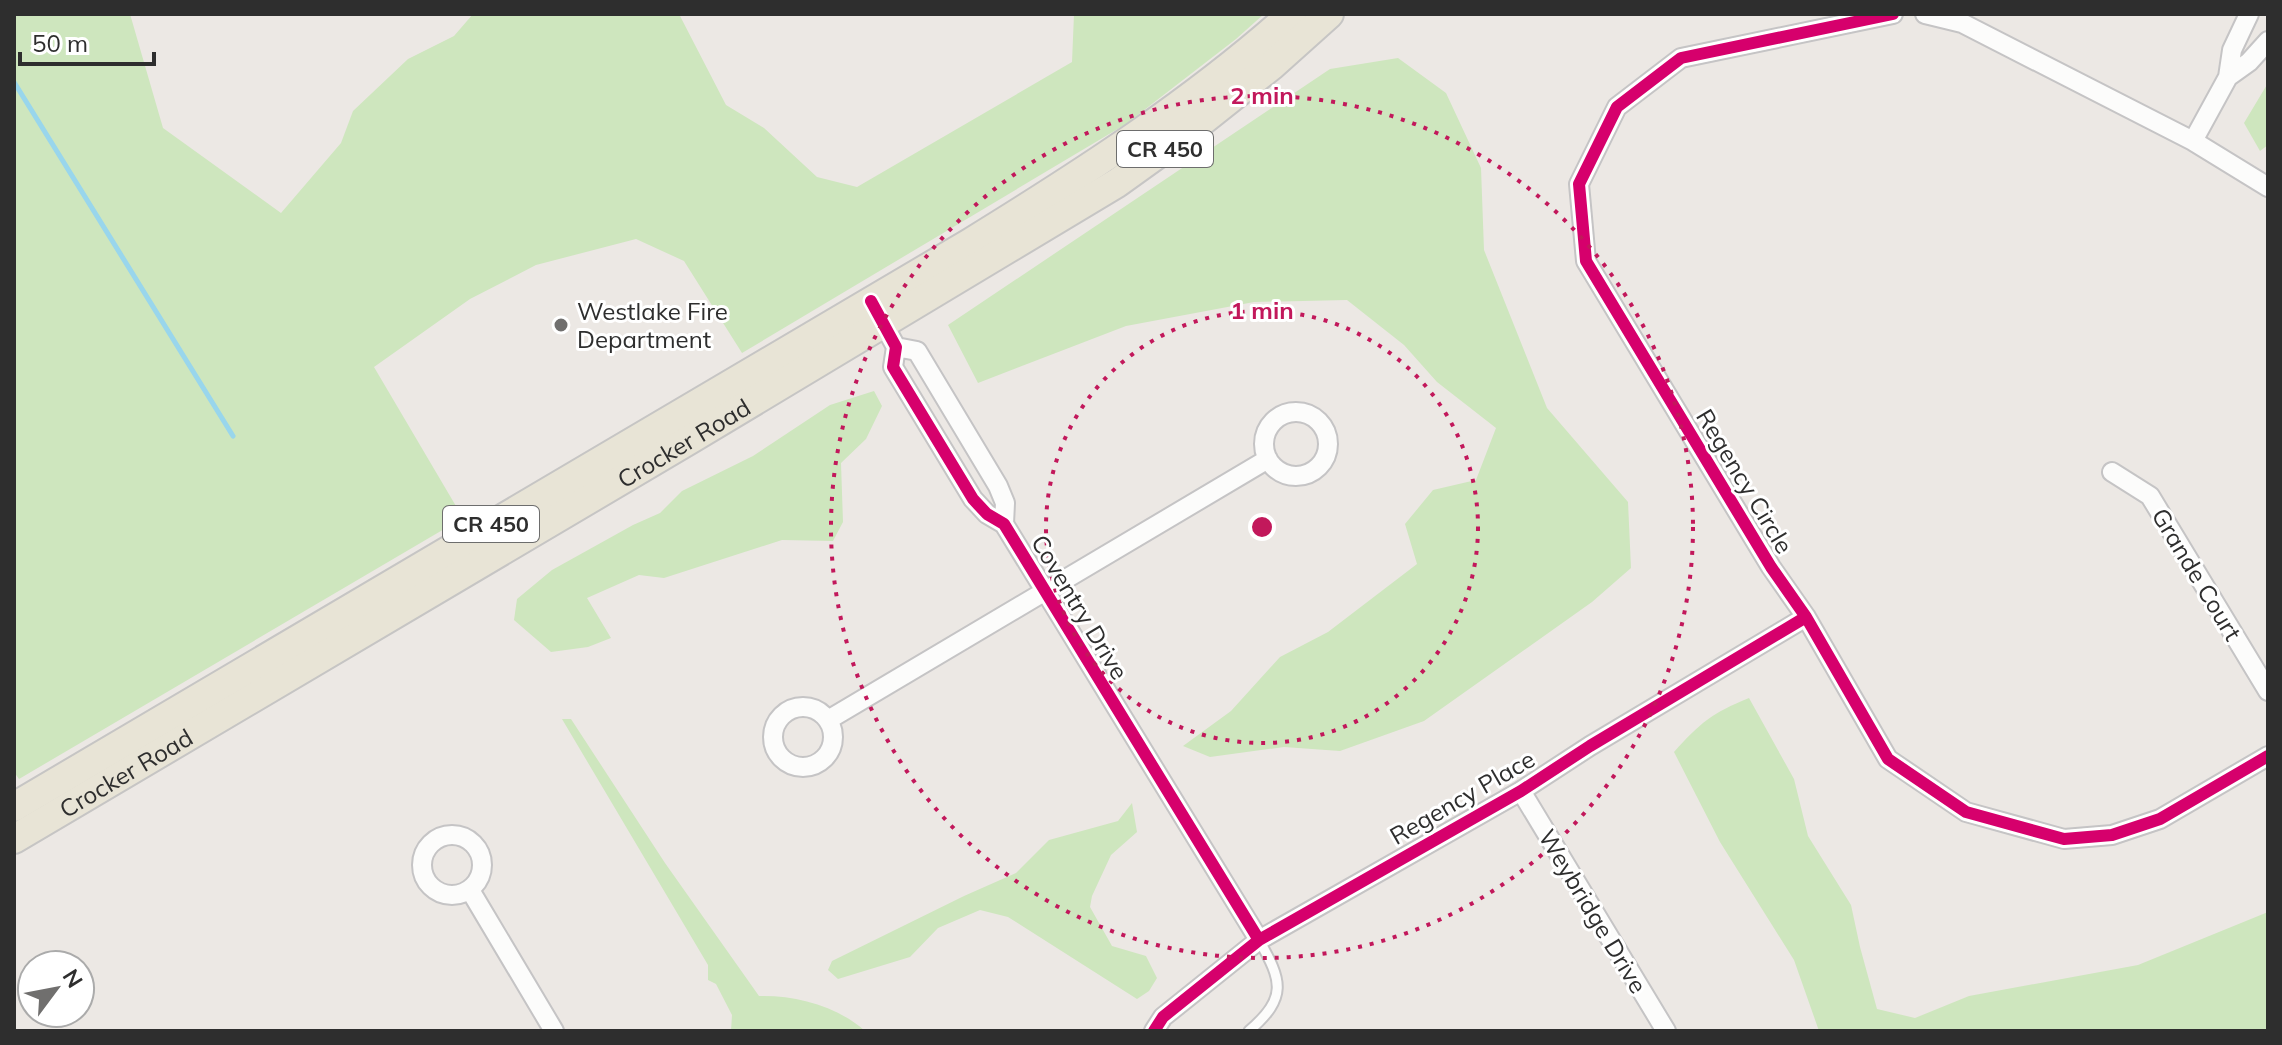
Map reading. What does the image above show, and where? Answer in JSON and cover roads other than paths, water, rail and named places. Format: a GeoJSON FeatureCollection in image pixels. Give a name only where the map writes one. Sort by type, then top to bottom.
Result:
{"type":"FeatureCollection","features":[{"type":"Feature","properties":{"kind":"main road","name":"Crocker Road"},"geometry":{"type":"LineString","coordinates":[[14,807],[884,324],[970,243],[1104,159],[1246,53],[1292,14]]}},
{"type":"Feature","properties":{"kind":"main road","name":"Crocker Road"},"geometry":{"type":"LineString","coordinates":[[14,839],[1117,183],[1271,66],[1329,14]]}},
{"type":"Feature","properties":{"kind":"street","name":"Regency Circle"},"geometry":{"type":"LineString","coordinates":[[1893,14],[1681,58],[1617,107],[1579,184],[1586,261],[1763,554],[1806,617],[1888,759],[1966,812],[2064,839],[2112,835],[2160,819],[2268,756]]}},
{"type":"Feature","properties":{"kind":"street"},"geometry":{"type":"LineString","coordinates":[[1925,14],[1962,23],[2193,141],[2268,187]]}},
{"type":"Feature","properties":{"kind":"street"},"geometry":{"type":"LineString","coordinates":[[2193,141],[2228,77],[2232,50],[2249,14]]}},
{"type":"Feature","properties":{"kind":"street"},"geometry":{"type":"LineString","coordinates":[[2228,77],[2249,62],[2268,41]]}},
{"type":"Feature","properties":{"kind":"street","name":"Coventry Drive"},"geometry":{"type":"LineString","coordinates":[[884,324],[893,367],[973,499],[987,514],[1004,524],[1259,940]]}},
{"type":"Feature","properties":{"kind":"street","name":"Coventry Drive"},"geometry":{"type":"LineString","coordinates":[[884,324],[917,351],[998,486],[1005,503],[1004,524]]}},
{"type":"Feature","properties":{"kind":"street"},"geometry":{"type":"LineString","coordinates":[[828,720],[1268,459]]}},
{"type":"Feature","properties":{"kind":"street","name":"Grande Court"},"geometry":{"type":"LineString","coordinates":[[2112,472],[2150,496],[2268,691]]}},
{"type":"Feature","properties":{"kind":"street","name":"Regency Place"},"geometry":{"type":"LineString","coordinates":[[1159,1029],[1163,1017],[1259,940],[1521,791],[1590,746],[1806,617]]}},
{"type":"Feature","properties":{"kind":"street","name":"Weybridge Drive"},"geometry":{"type":"LineString","coordinates":[[1521,791],[1666,1031]]}},
{"type":"Feature","properties":{"kind":"street"},"geometry":{"type":"LineString","coordinates":[[470,890],[554,1031]]}},
{"type":"Feature","properties":{"kind":"lane"},"geometry":{"type":"LineString","coordinates":[[1249,1031],[1272,1007],[1278,982],[1259,940]]}},
{"type":"Feature","properties":{"kind":"waterway"},"geometry":{"type":"LineString","coordinates":[[14,82],[233,436]]}},
{"type":"Feature","properties":{"kind":"place","name":"Westlake Fire Department"},"geometry":{"type":"Point","coordinates":[561,325]}}]}
